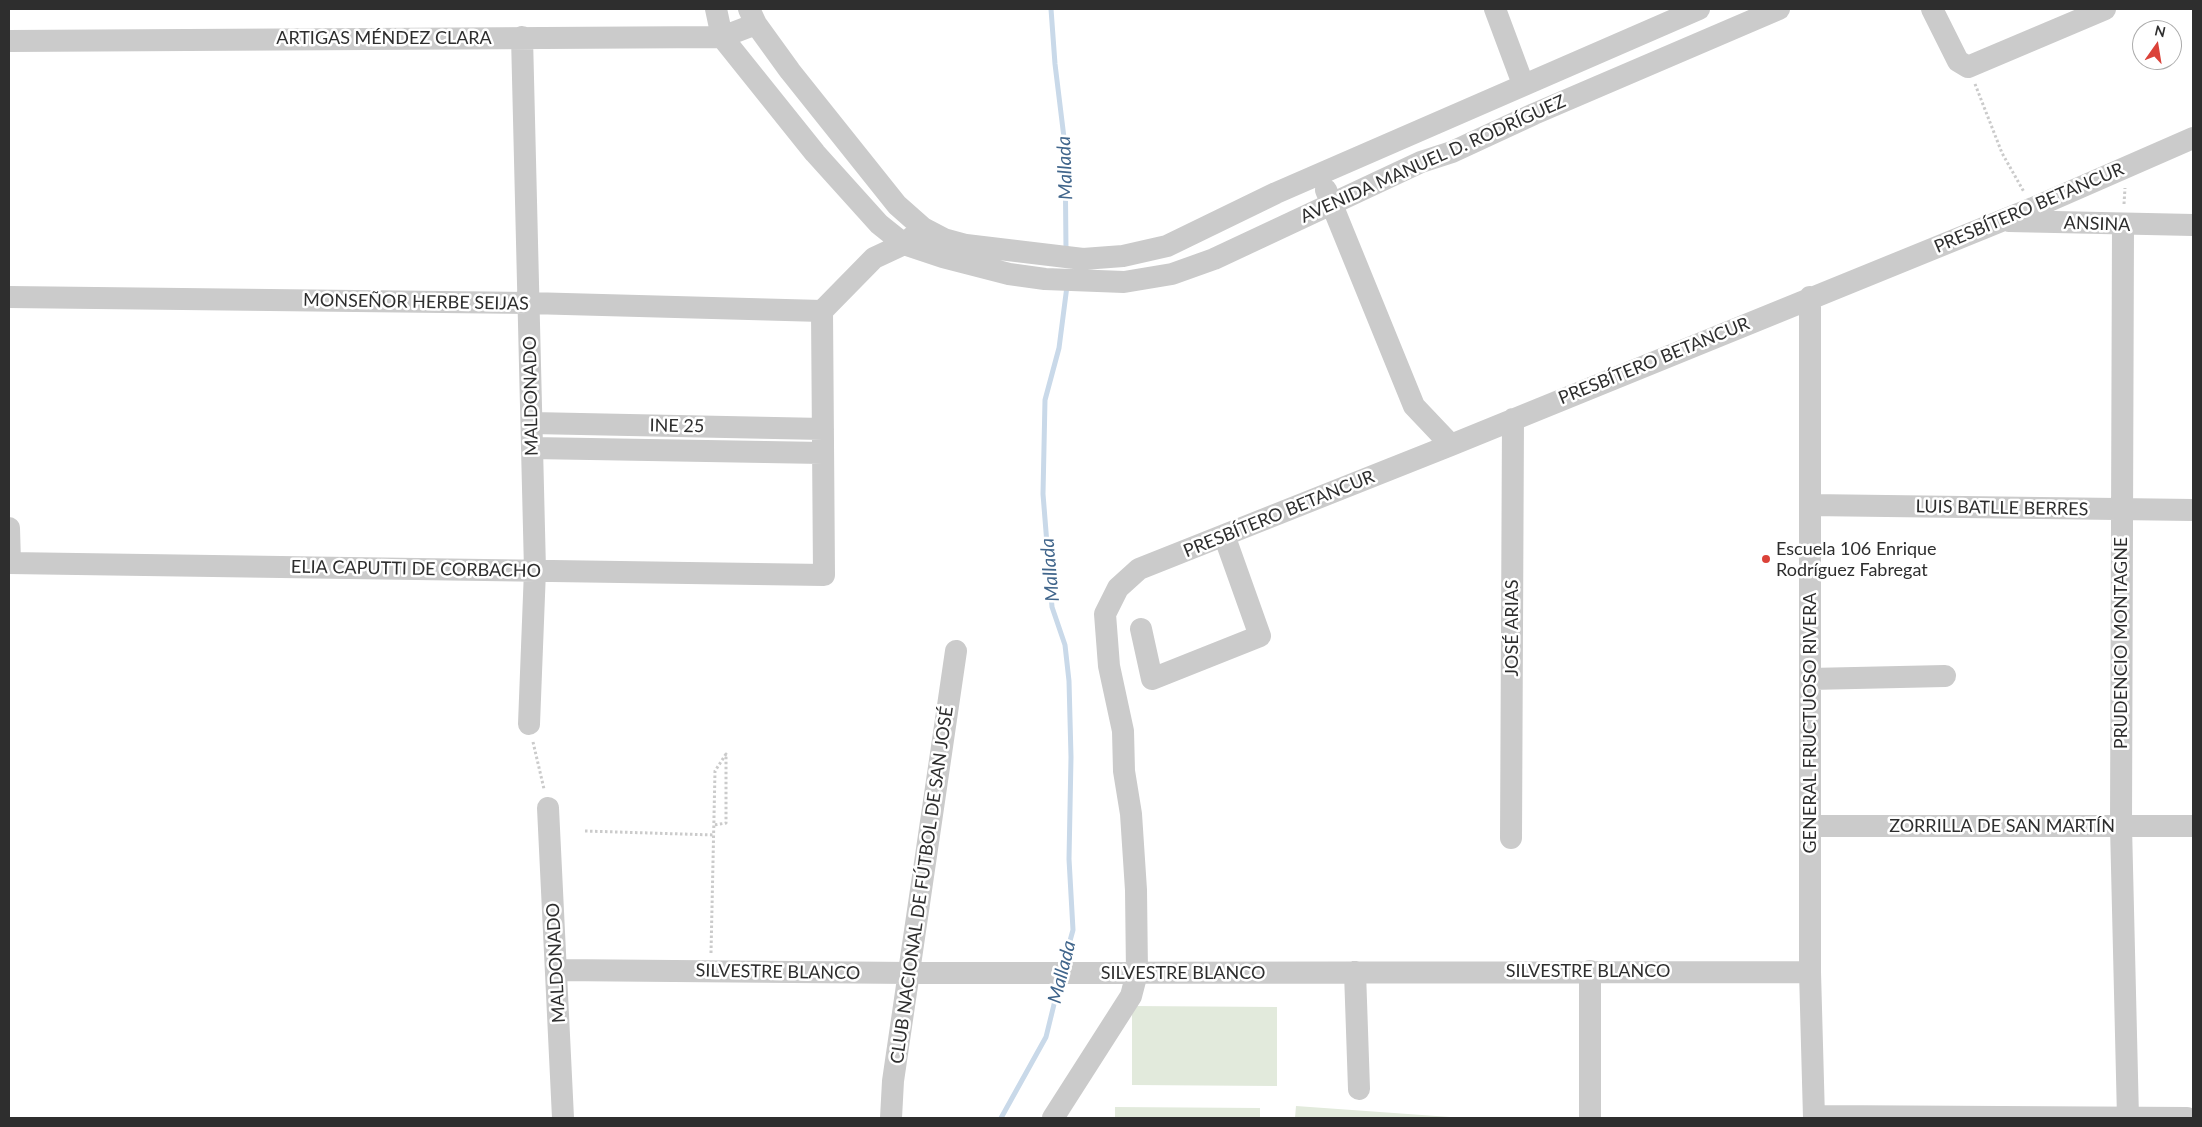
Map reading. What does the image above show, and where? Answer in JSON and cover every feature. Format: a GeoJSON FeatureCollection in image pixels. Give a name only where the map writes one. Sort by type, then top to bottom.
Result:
{"type":"FeatureCollection","features":[{"type":"Feature","properties":{"kind":"street"},"geometry":{"type":"LineString","coordinates":[[716,9],[722,38]]}},
{"type":"Feature","properties":{"kind":"street"},"geometry":{"type":"LineString","coordinates":[[1495,9],[1523,84]]}},
{"type":"Feature","properties":{"kind":"street","name":"AVENIDA MANUEL D. RODRÍGUEZ"},"geometry":{"type":"LineString","coordinates":[[752,16],[790,71],[897,204],[923,228],[944,239],[966,245],[1083,258],[1123,256],[1167,246],[1276,193],[1699,9]]}},
{"type":"Feature","properties":{"kind":"street","name":"AVENIDA MANUEL D. RODRÍGUEZ"},"geometry":{"type":"LineString","coordinates":[[722,38],[815,153],[879,224],[904,244],[943,258],[1009,274],[1082,282],[1124,282],[1172,274],[1214,260],[1421,162],[1452,152],[1534,114],[1736,17],[1779,9]]}},
{"type":"Feature","properties":{"kind":"street"},"geometry":{"type":"LineString","coordinates":[[1932,9],[1958,61],[1968,67],[2105,9]]}},
{"type":"Feature","properties":{"kind":"street","name":"ARTIGAS MÉNDEZ CLARA"},"geometry":{"type":"LineString","coordinates":[[9,41],[522,37],[722,38],[752,16]]}},
{"type":"Feature","properties":{"kind":"street","name":"MALDONADO"},"geometry":{"type":"LineString","coordinates":[[522,37],[535,570],[529,724]]}},
{"type":"Feature","properties":{"kind":"street","name":"PRESBÍTERO BETANCUR"},"geometry":{"type":"LineString","coordinates":[[1137,973],[1136,890],[1131,814],[1124,771],[1123,731],[1108,666],[1106,614],[1118,588],[1138,569],[1451,445],[1810,297],[2033,208],[2193,138]]}},
{"type":"Feature","properties":{"kind":"street"},"geometry":{"type":"LineString","coordinates":[[1320,175],[1414,406],[1451,445]]}},
{"type":"Feature","properties":{"kind":"street","name":"ANSINA"},"geometry":{"type":"LineString","coordinates":[[2001,220],[2123,225],[2193,225]]}},
{"type":"Feature","properties":{"kind":"street","name":"PRUDENCIO MONTAGNE"},"geometry":{"type":"LineString","coordinates":[[2123,225],[2121,826],[2128,1118]]}},
{"type":"Feature","properties":{"kind":"street"},"geometry":{"type":"LineString","coordinates":[[823,453],[822,311],[874,258],[904,244],[923,228]]}},
{"type":"Feature","properties":{"kind":"street","name":"MONSEÑOR HERBE SEIJAS"},"geometry":{"type":"LineString","coordinates":[[9,297],[528,303],[822,311]]}},
{"type":"Feature","properties":{"kind":"street","name":"GENERAL FRUCTUOSO RIVERA"},"geometry":{"type":"LineString","coordinates":[[1810,297],[1810,972],[1814,1117]]}},
{"type":"Feature","properties":{"kind":"street","name":"JOSÉ ARIAS"},"geometry":{"type":"LineString","coordinates":[[1511,838],[1513,419]]}},
{"type":"Feature","properties":{"kind":"street","name":"INE 25"},"geometry":{"type":"LineString","coordinates":[[532,423],[823,429]]}},
{"type":"Feature","properties":{"kind":"street","name":"INE 25"},"geometry":{"type":"LineString","coordinates":[[532,448],[823,453]]}},
{"type":"Feature","properties":{"kind":"street","name":"ELIA CAPUTTI DE CORBACHO"},"geometry":{"type":"LineString","coordinates":[[9,563],[824,575],[823,453]]}},
{"type":"Feature","properties":{"kind":"street","name":"LUIS BATLLE BERRES"},"geometry":{"type":"LineString","coordinates":[[1810,505],[2193,510]]}},
{"type":"Feature","properties":{"kind":"street"},"geometry":{"type":"LineString","coordinates":[[9,528],[9,563]]}},
{"type":"Feature","properties":{"kind":"street"},"geometry":{"type":"LineString","coordinates":[[1141,629],[1152,679],[1260,636],[1224,535]]}},
{"type":"Feature","properties":{"kind":"street","name":"CLUB NACIONAL DE FÚTBOL DE SAN JOSÉ"},"geometry":{"type":"LineString","coordinates":[[891,1118],[893,1081],[956,651]]}},
{"type":"Feature","properties":{"kind":"street"},"geometry":{"type":"LineString","coordinates":[[1810,679],[1945,676]]}},
{"type":"Feature","properties":{"kind":"street","name":"MALDONADO"},"geometry":{"type":"LineString","coordinates":[[548,808],[563,1118]]}},
{"type":"Feature","properties":{"kind":"street","name":"ZORRILLA DE SAN MARTÍN"},"geometry":{"type":"LineString","coordinates":[[1810,826],[2193,826]]}},
{"type":"Feature","properties":{"kind":"street","name":"SILVESTRE BLANCO"},"geometry":{"type":"LineString","coordinates":[[556,970],[910,973],[1810,972]]}},
{"type":"Feature","properties":{"kind":"street"},"geometry":{"type":"LineString","coordinates":[[1590,971],[1590,1118]]}},
{"type":"Feature","properties":{"kind":"street"},"geometry":{"type":"LineString","coordinates":[[1355,972],[1359,1090]]}},
{"type":"Feature","properties":{"kind":"street"},"geometry":{"type":"LineString","coordinates":[[1053,1118],[1131,996],[1137,973]]}},
{"type":"Feature","properties":{"kind":"street"},"geometry":{"type":"LineString","coordinates":[[1814,1117],[2187,1118]]}},
{"type":"Feature","properties":{"kind":"path"},"geometry":{"type":"LineString","coordinates":[[1968,67],[2002,153],[2033,208]]}},
{"type":"Feature","properties":{"kind":"path"},"geometry":{"type":"LineString","coordinates":[[2123,225],[2127,168]]}},
{"type":"Feature","properties":{"kind":"path"},"geometry":{"type":"LineString","coordinates":[[529,724],[548,808]]}},
{"type":"Feature","properties":{"kind":"path"},"geometry":{"type":"LineString","coordinates":[[711,971],[715,771],[726,754],[726,824],[714,825]]}},
{"type":"Feature","properties":{"kind":"path"},"geometry":{"type":"LineString","coordinates":[[585,831],[714,835]]}},
{"type":"Feature","properties":{"kind":"shaded area"},"geometry":{"type":"Polygon","coordinates":[[[1132,1006],[1277,1007],[1277,1086],[1132,1085],[1132,1006]]]}},
{"type":"Feature","properties":{"kind":"shaded area"},"geometry":{"type":"Polygon","coordinates":[[[1296,1106],[1464,1118],[1295,1118],[1296,1106]]]}},
{"type":"Feature","properties":{"kind":"shaded area"},"geometry":{"type":"Polygon","coordinates":[[[1115,1107],[1260,1108],[1260,1118],[1115,1118],[1115,1107]]]}},
{"type":"Feature","properties":{"kind":"waterway","name":"Mallada"},"geometry":{"type":"LineString","coordinates":[[1051,9],[1055,64],[1065,146],[1066,250]]}},
{"type":"Feature","properties":{"kind":"waterway","name":"Mallada"},"geometry":{"type":"LineString","coordinates":[[1063,966],[1073,930],[1069,859],[1071,757],[1069,681],[1065,645],[1052,607],[1043,494],[1045,400],[1059,348],[1067,286]]}},
{"type":"Feature","properties":{"kind":"waterway","name":"Mallada"},"geometry":{"type":"LineString","coordinates":[[1001,1118],[1046,1037],[1060,980]]}},
{"type":"Feature","properties":{"kind":"place","name":"Escuela 106 Enrique Rodríguez Fabregat"},"geometry":{"type":"Point","coordinates":[1766,559]}}]}
